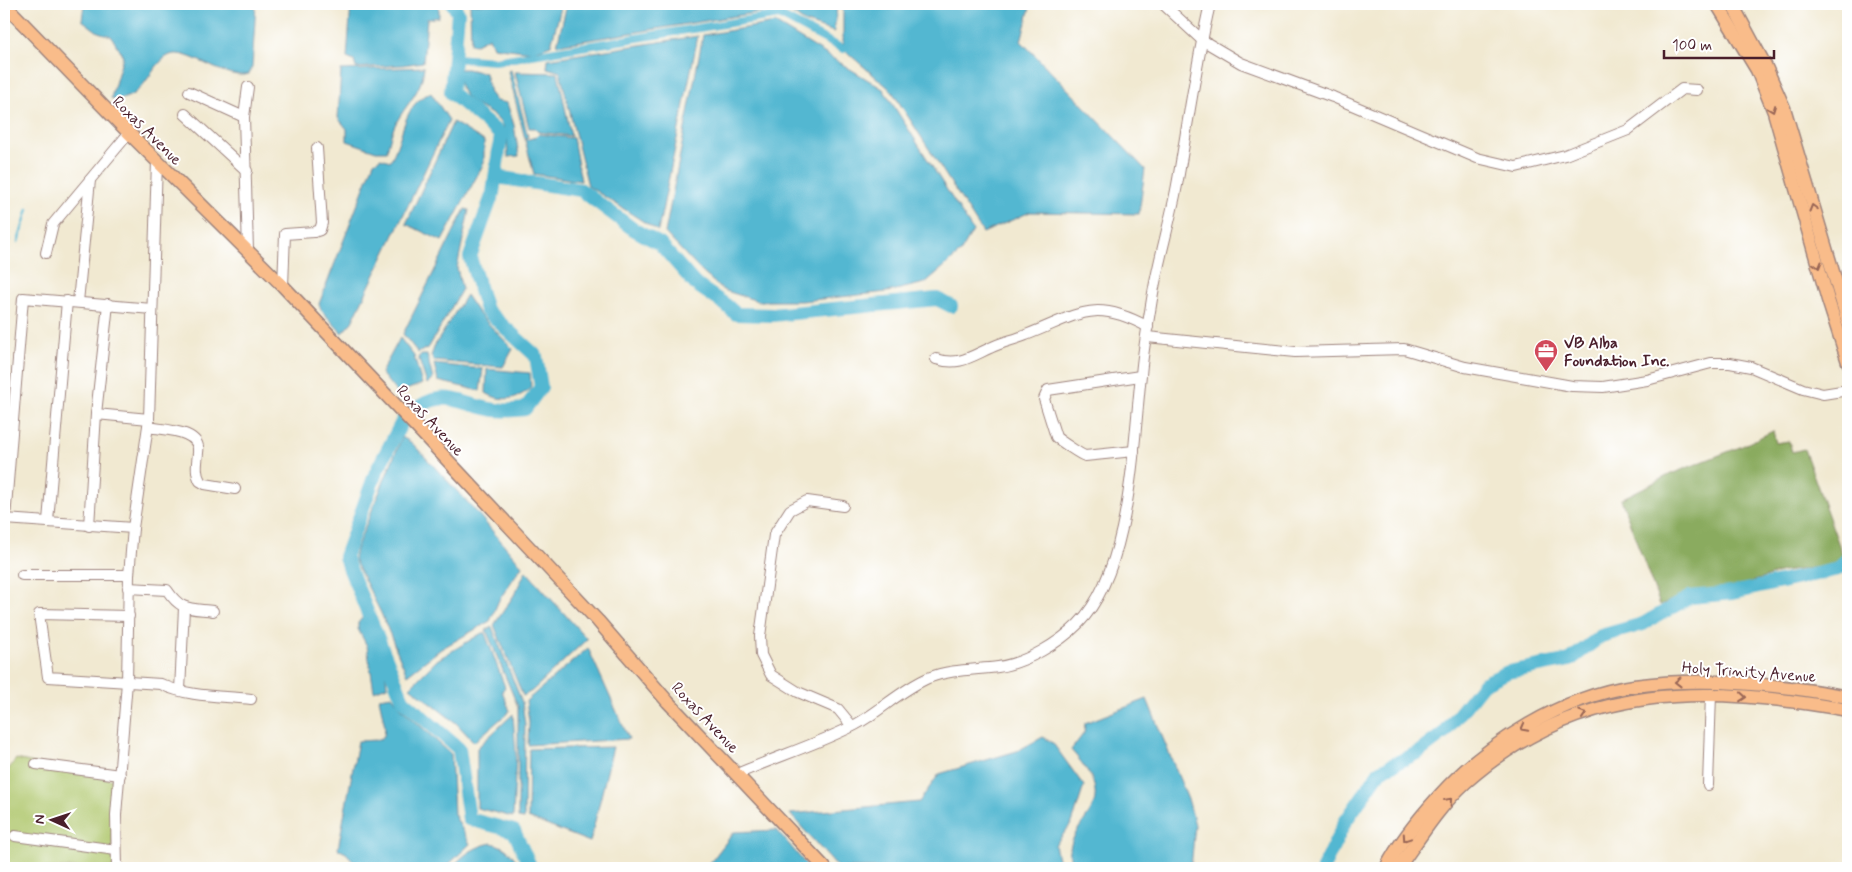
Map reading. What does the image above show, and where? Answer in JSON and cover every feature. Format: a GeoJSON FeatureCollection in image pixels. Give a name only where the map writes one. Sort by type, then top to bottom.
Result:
{"type":"FeatureCollection","features":[{"type":"Feature","properties":{"kind":"main road","name":"Roxas Avenue"},"geometry":{"type":"LineString","coordinates":[[4,4],[156,162],[283,286],[598,621],[668,702],[824,868]]}},
{"type":"Feature","properties":{"kind":"main road"},"geometry":{"type":"LineString","coordinates":[[1717,4],[1757,70],[1774,112],[1828,300],[1848,362]]}},
{"type":"Feature","properties":{"kind":"main road"},"geometry":{"type":"LineString","coordinates":[[1732,4],[1784,108],[1848,322]]}},
{"type":"Feature","properties":{"kind":"main road","name":"Holy Trinity Avenue"},"geometry":{"type":"LineString","coordinates":[[1386,868],[1419,818],[1458,775],[1505,739],[1562,708],[1597,694],[1632,686],[1669,682],[1712,682],[1804,689],[1848,697]]}},
{"type":"Feature","properties":{"kind":"main road","name":"Holy Trinity Avenue"},"geometry":{"type":"LineString","coordinates":[[1398,868],[1428,826],[1465,783],[1509,748],[1566,719],[1634,699],[1711,694],[1805,702],[1848,710]]}},
{"type":"Feature","properties":{"kind":"street"},"geometry":{"type":"LineString","coordinates":[[1162,4],[1202,40],[1242,62],[1333,97],[1477,158],[1516,167],[1564,155],[1628,130],[1682,89],[1697,90]]}},
{"type":"Feature","properties":{"kind":"street"},"geometry":{"type":"LineString","coordinates":[[737,774],[852,726],[914,685],[947,672],[1002,666],[1036,654],[1079,623],[1100,590],[1118,540],[1129,493],[1140,376],[1152,296],[1177,187],[1210,4]]}},
{"type":"Feature","properties":{"kind":"street"},"geometry":{"type":"LineString","coordinates":[[248,87],[244,117],[248,251]]}},
{"type":"Feature","properties":{"kind":"street"},"geometry":{"type":"LineString","coordinates":[[189,92],[244,117]]}},
{"type":"Feature","properties":{"kind":"street"},"geometry":{"type":"LineString","coordinates":[[185,114],[246,171]]}},
{"type":"Feature","properties":{"kind":"street"},"geometry":{"type":"LineString","coordinates":[[46,253],[53,224],[129,134]]}},
{"type":"Feature","properties":{"kind":"street"},"geometry":{"type":"LineString","coordinates":[[283,286],[285,234],[314,232],[320,230],[322,223],[317,148]]}},
{"type":"Feature","properties":{"kind":"street"},"geometry":{"type":"LineString","coordinates":[[117,868],[116,850],[120,774],[127,682],[128,588],[133,528],[149,423],[156,162]]}},
{"type":"Feature","properties":{"kind":"street"},"geometry":{"type":"LineString","coordinates":[[78,302],[90,179]]}},
{"type":"Feature","properties":{"kind":"street"},"geometry":{"type":"LineString","coordinates":[[133,528],[5,519],[23,298],[152,309]]}},
{"type":"Feature","properties":{"kind":"street"},"geometry":{"type":"LineString","coordinates":[[48,521],[67,301]]}},
{"type":"Feature","properties":{"kind":"street"},"geometry":{"type":"LineString","coordinates":[[89,526],[96,414],[108,304]]}},
{"type":"Feature","properties":{"kind":"street"},"geometry":{"type":"LineString","coordinates":[[936,359],[958,363],[995,345],[1026,336],[1083,311],[1115,312],[1126,315],[1148,332],[1295,352],[1404,349],[1465,367],[1572,386],[1603,387],[1647,380],[1711,363],[1730,363],[1751,367],[1803,389],[1823,394],[1848,390]]}},
{"type":"Feature","properties":{"kind":"street"},"geometry":{"type":"LineString","coordinates":[[1134,451],[1079,455],[1070,445],[1056,437],[1044,398],[1048,390],[1140,376]]}},
{"type":"Feature","properties":{"kind":"street"},"geometry":{"type":"LineString","coordinates":[[96,414],[149,423],[190,436],[198,442],[199,449],[196,467],[200,481],[205,484],[235,489]]}},
{"type":"Feature","properties":{"kind":"street"},"geometry":{"type":"LineString","coordinates":[[843,506],[807,500],[790,510],[774,535],[760,636],[761,655],[770,675],[798,692],[838,709],[852,726]]}},
{"type":"Feature","properties":{"kind":"street"},"geometry":{"type":"LineString","coordinates":[[22,575],[129,575]]}},
{"type":"Feature","properties":{"kind":"street"},"geometry":{"type":"LineString","coordinates":[[128,588],[167,590],[178,605],[184,608],[213,612]]}},
{"type":"Feature","properties":{"kind":"street"},"geometry":{"type":"LineString","coordinates":[[180,690],[184,608]]}},
{"type":"Feature","properties":{"kind":"street"},"geometry":{"type":"LineString","coordinates":[[128,616],[39,614],[48,677],[161,684],[180,690],[251,699]]}},
{"type":"Feature","properties":{"kind":"street"},"geometry":{"type":"LineString","coordinates":[[1708,785],[1711,694]]}},
{"type":"Feature","properties":{"kind":"street"},"geometry":{"type":"LineString","coordinates":[[36,764],[120,774]]}},
{"type":"Feature","properties":{"kind":"street"},"geometry":{"type":"LineString","coordinates":[[15,836],[116,850]]}},
{"type":"Feature","properties":{"kind":"green space"},"geometry":{"type":"Polygon","coordinates":[[[1773,431],[1776,443],[1789,441],[1792,452],[1804,449],[1843,556],[1830,566],[1782,572],[1723,591],[1690,593],[1660,605],[1621,499],[1671,474],[1740,447],[1773,431]]]}},
{"type":"Feature","properties":{"kind":"green space"},"geometry":{"type":"Polygon","coordinates":[[[16,759],[115,780],[111,807],[114,868],[4,868],[4,775],[16,759]]]}},
{"type":"Feature","properties":{"kind":"water"},"geometry":{"type":"Polygon","coordinates":[[[84,4],[256,4],[252,68],[249,74],[231,74],[191,57],[174,54],[163,59],[158,64],[136,92],[126,98],[115,100],[111,98],[123,56],[111,36],[98,32],[82,20],[84,4]]]}},
{"type":"Feature","properties":{"kind":"water"},"geometry":{"type":"Polygon","coordinates":[[[351,4],[439,4],[439,17],[427,19],[423,62],[356,68],[354,61],[347,58],[351,4]]]}},
{"type":"Feature","properties":{"kind":"water"},"geometry":{"type":"Polygon","coordinates":[[[470,4],[562,4],[551,45],[532,52],[493,47],[489,37],[476,44],[471,44],[470,4]]]}},
{"type":"Feature","properties":{"kind":"water"},"geometry":{"type":"Polygon","coordinates":[[[567,4],[836,4],[837,7],[834,32],[804,22],[785,8],[557,45],[567,4]]]}},
{"type":"Feature","properties":{"kind":"water"},"geometry":{"type":"Polygon","coordinates":[[[843,4],[1031,4],[1021,41],[1145,169],[1139,214],[1030,212],[983,233],[891,90],[843,49],[843,4]]]}},
{"type":"Feature","properties":{"kind":"water"},"geometry":{"type":"Polygon","coordinates":[[[775,23],[883,89],[973,231],[960,253],[925,283],[887,292],[802,301],[758,301],[723,290],[702,272],[665,233],[703,35],[775,23]]]}},
{"type":"Feature","properties":{"kind":"water"},"geometry":{"type":"Polygon","coordinates":[[[698,36],[658,231],[588,186],[560,72],[547,68],[548,59],[698,36]]]}},
{"type":"Feature","properties":{"kind":"water"},"geometry":{"type":"Polygon","coordinates":[[[424,67],[423,76],[417,91],[395,125],[387,151],[376,151],[347,141],[347,129],[338,118],[341,70],[424,67]]]}},
{"type":"Feature","properties":{"kind":"water"},"geometry":{"type":"Polygon","coordinates":[[[457,69],[485,73],[490,93],[496,101],[507,103],[514,125],[519,156],[508,157],[506,136],[499,121],[493,115],[470,101],[464,94],[459,83],[457,69]]]}},
{"type":"Feature","properties":{"kind":"water"},"geometry":{"type":"Polygon","coordinates":[[[511,70],[528,137],[525,139],[508,71],[511,70]]]}},
{"type":"Feature","properties":{"kind":"water"},"geometry":{"type":"Polygon","coordinates":[[[515,72],[558,73],[571,136],[538,132],[535,128],[529,128],[515,72]]]}},
{"type":"Feature","properties":{"kind":"water"},"geometry":{"type":"Polygon","coordinates":[[[431,93],[449,120],[352,322],[342,333],[321,310],[319,304],[374,162],[381,158],[390,161],[409,113],[421,98],[431,93]]]}},
{"type":"Feature","properties":{"kind":"water"},"geometry":{"type":"Polygon","coordinates":[[[453,122],[484,141],[484,163],[442,241],[406,224],[453,122]]]}},
{"type":"Feature","properties":{"kind":"water"},"geometry":{"type":"Polygon","coordinates":[[[539,134],[573,138],[581,181],[534,174],[525,140],[536,137],[539,134]]]}},
{"type":"Feature","properties":{"kind":"water"},"geometry":{"type":"Polygon","coordinates":[[[465,209],[469,210],[457,268],[462,289],[429,347],[418,353],[403,334],[465,209]]]}},
{"type":"Feature","properties":{"kind":"water"},"geometry":{"type":"Polygon","coordinates":[[[466,295],[479,314],[513,349],[503,367],[434,361],[431,356],[435,345],[466,295]]]}},
{"type":"Feature","properties":{"kind":"water"},"geometry":{"type":"Polygon","coordinates":[[[400,338],[414,356],[422,384],[397,393],[381,373],[400,338]]]}},
{"type":"Feature","properties":{"kind":"water"},"geometry":{"type":"Polygon","coordinates":[[[427,355],[433,379],[427,384],[418,357],[427,355]]]}},
{"type":"Feature","properties":{"kind":"water"},"geometry":{"type":"Polygon","coordinates":[[[434,364],[483,369],[480,391],[438,381],[434,364]]]}},
{"type":"Feature","properties":{"kind":"water"},"geometry":{"type":"Polygon","coordinates":[[[487,369],[530,373],[531,388],[515,397],[504,399],[492,396],[486,393],[487,369]]]}},
{"type":"Feature","properties":{"kind":"water"},"geometry":{"type":"Polygon","coordinates":[[[402,437],[412,443],[473,508],[522,566],[499,600],[490,621],[441,649],[407,675],[381,613],[354,559],[356,549],[402,437]]]}},
{"type":"Feature","properties":{"kind":"water"},"geometry":{"type":"Polygon","coordinates":[[[526,571],[587,639],[532,691],[523,696],[494,625],[514,595],[526,571]]]}},
{"type":"Feature","properties":{"kind":"water"},"geometry":{"type":"Polygon","coordinates":[[[363,617],[385,669],[387,686],[374,691],[367,646],[358,629],[358,623],[363,617]]]}},
{"type":"Feature","properties":{"kind":"water"},"geometry":{"type":"Polygon","coordinates":[[[492,627],[522,702],[525,724],[524,819],[518,818],[518,707],[486,630],[492,627]]]}},
{"type":"Feature","properties":{"kind":"water"},"geometry":{"type":"Polygon","coordinates":[[[485,633],[505,687],[502,691],[510,711],[474,742],[456,723],[410,687],[437,660],[485,633]]]}},
{"type":"Feature","properties":{"kind":"water"},"geometry":{"type":"Polygon","coordinates":[[[588,648],[629,739],[528,745],[529,723],[526,701],[588,648]]]}},
{"type":"Feature","properties":{"kind":"water"},"geometry":{"type":"Polygon","coordinates":[[[392,696],[401,708],[451,754],[454,814],[470,844],[445,868],[360,868],[346,853],[338,849],[358,741],[378,740],[384,736],[385,727],[379,698],[392,696]]]}},
{"type":"Feature","properties":{"kind":"water"},"geometry":{"type":"Polygon","coordinates":[[[1147,699],[1189,802],[1195,825],[1191,868],[1072,868],[1071,845],[1076,833],[1092,809],[1095,791],[1089,774],[1071,750],[1084,733],[1085,723],[1147,699]]]}},
{"type":"Feature","properties":{"kind":"water"},"geometry":{"type":"Polygon","coordinates":[[[513,714],[516,755],[513,817],[477,808],[477,748],[513,714]]]}},
{"type":"Feature","properties":{"kind":"water"},"geometry":{"type":"Polygon","coordinates":[[[1043,737],[1052,742],[1084,786],[1072,823],[1055,845],[1060,868],[838,868],[790,814],[919,802],[939,774],[1017,751],[1043,737]]]}},
{"type":"Feature","properties":{"kind":"water"},"geometry":{"type":"Polygon","coordinates":[[[613,747],[590,842],[528,818],[529,749],[613,747]]]}},
{"type":"Feature","properties":{"kind":"water"},"geometry":{"type":"Polygon","coordinates":[[[777,830],[809,868],[706,868],[734,832],[777,830]]]}},
{"type":"Feature","properties":{"kind":"water"},"geometry":{"type":"Polygon","coordinates":[[[492,843],[501,846],[511,854],[519,865],[518,868],[451,868],[470,852],[480,846],[492,843]]]}},
{"type":"Feature","properties":{"kind":"waterway"},"geometry":{"type":"LineString","coordinates":[[410,414],[430,401],[440,399],[458,400],[494,410],[525,409],[541,387],[536,356],[486,310],[470,257],[493,193],[501,135],[451,93],[458,13],[453,4]]}},
{"type":"Feature","properties":{"kind":"waterway"},"geometry":{"type":"LineString","coordinates":[[454,58],[495,61],[779,15],[843,49]]}},
{"type":"Feature","properties":{"kind":"waterway"},"geometry":{"type":"LineString","coordinates":[[496,177],[581,190],[633,229],[660,244],[695,284],[736,314],[772,315],[937,299],[951,306]]}},
{"type":"Feature","properties":{"kind":"waterway"},"geometry":{"type":"LineString","coordinates":[[18,242],[28,209]]}},
{"type":"Feature","properties":{"kind":"waterway"},"geometry":{"type":"LineString","coordinates":[[4,243],[5,239],[9,240]]}},
{"type":"Feature","properties":{"kind":"waterway"},"geometry":{"type":"LineString","coordinates":[[403,420],[376,472],[345,557],[403,700],[459,749],[469,819],[514,831],[531,868]]}},
{"type":"Feature","properties":{"kind":"waterway"},"geometry":{"type":"LineString","coordinates":[[1323,868],[1345,822],[1380,771],[1419,752],[1444,733],[1483,684],[1508,672],[1570,660],[1601,636],[1643,624],[1690,597],[1732,593],[1838,569],[1848,558]]}},
{"type":"Feature","properties":{"kind":"place","name":"VB Alba Foundation Inc."},"geometry":{"type":"Point","coordinates":[1546,372]}}]}
